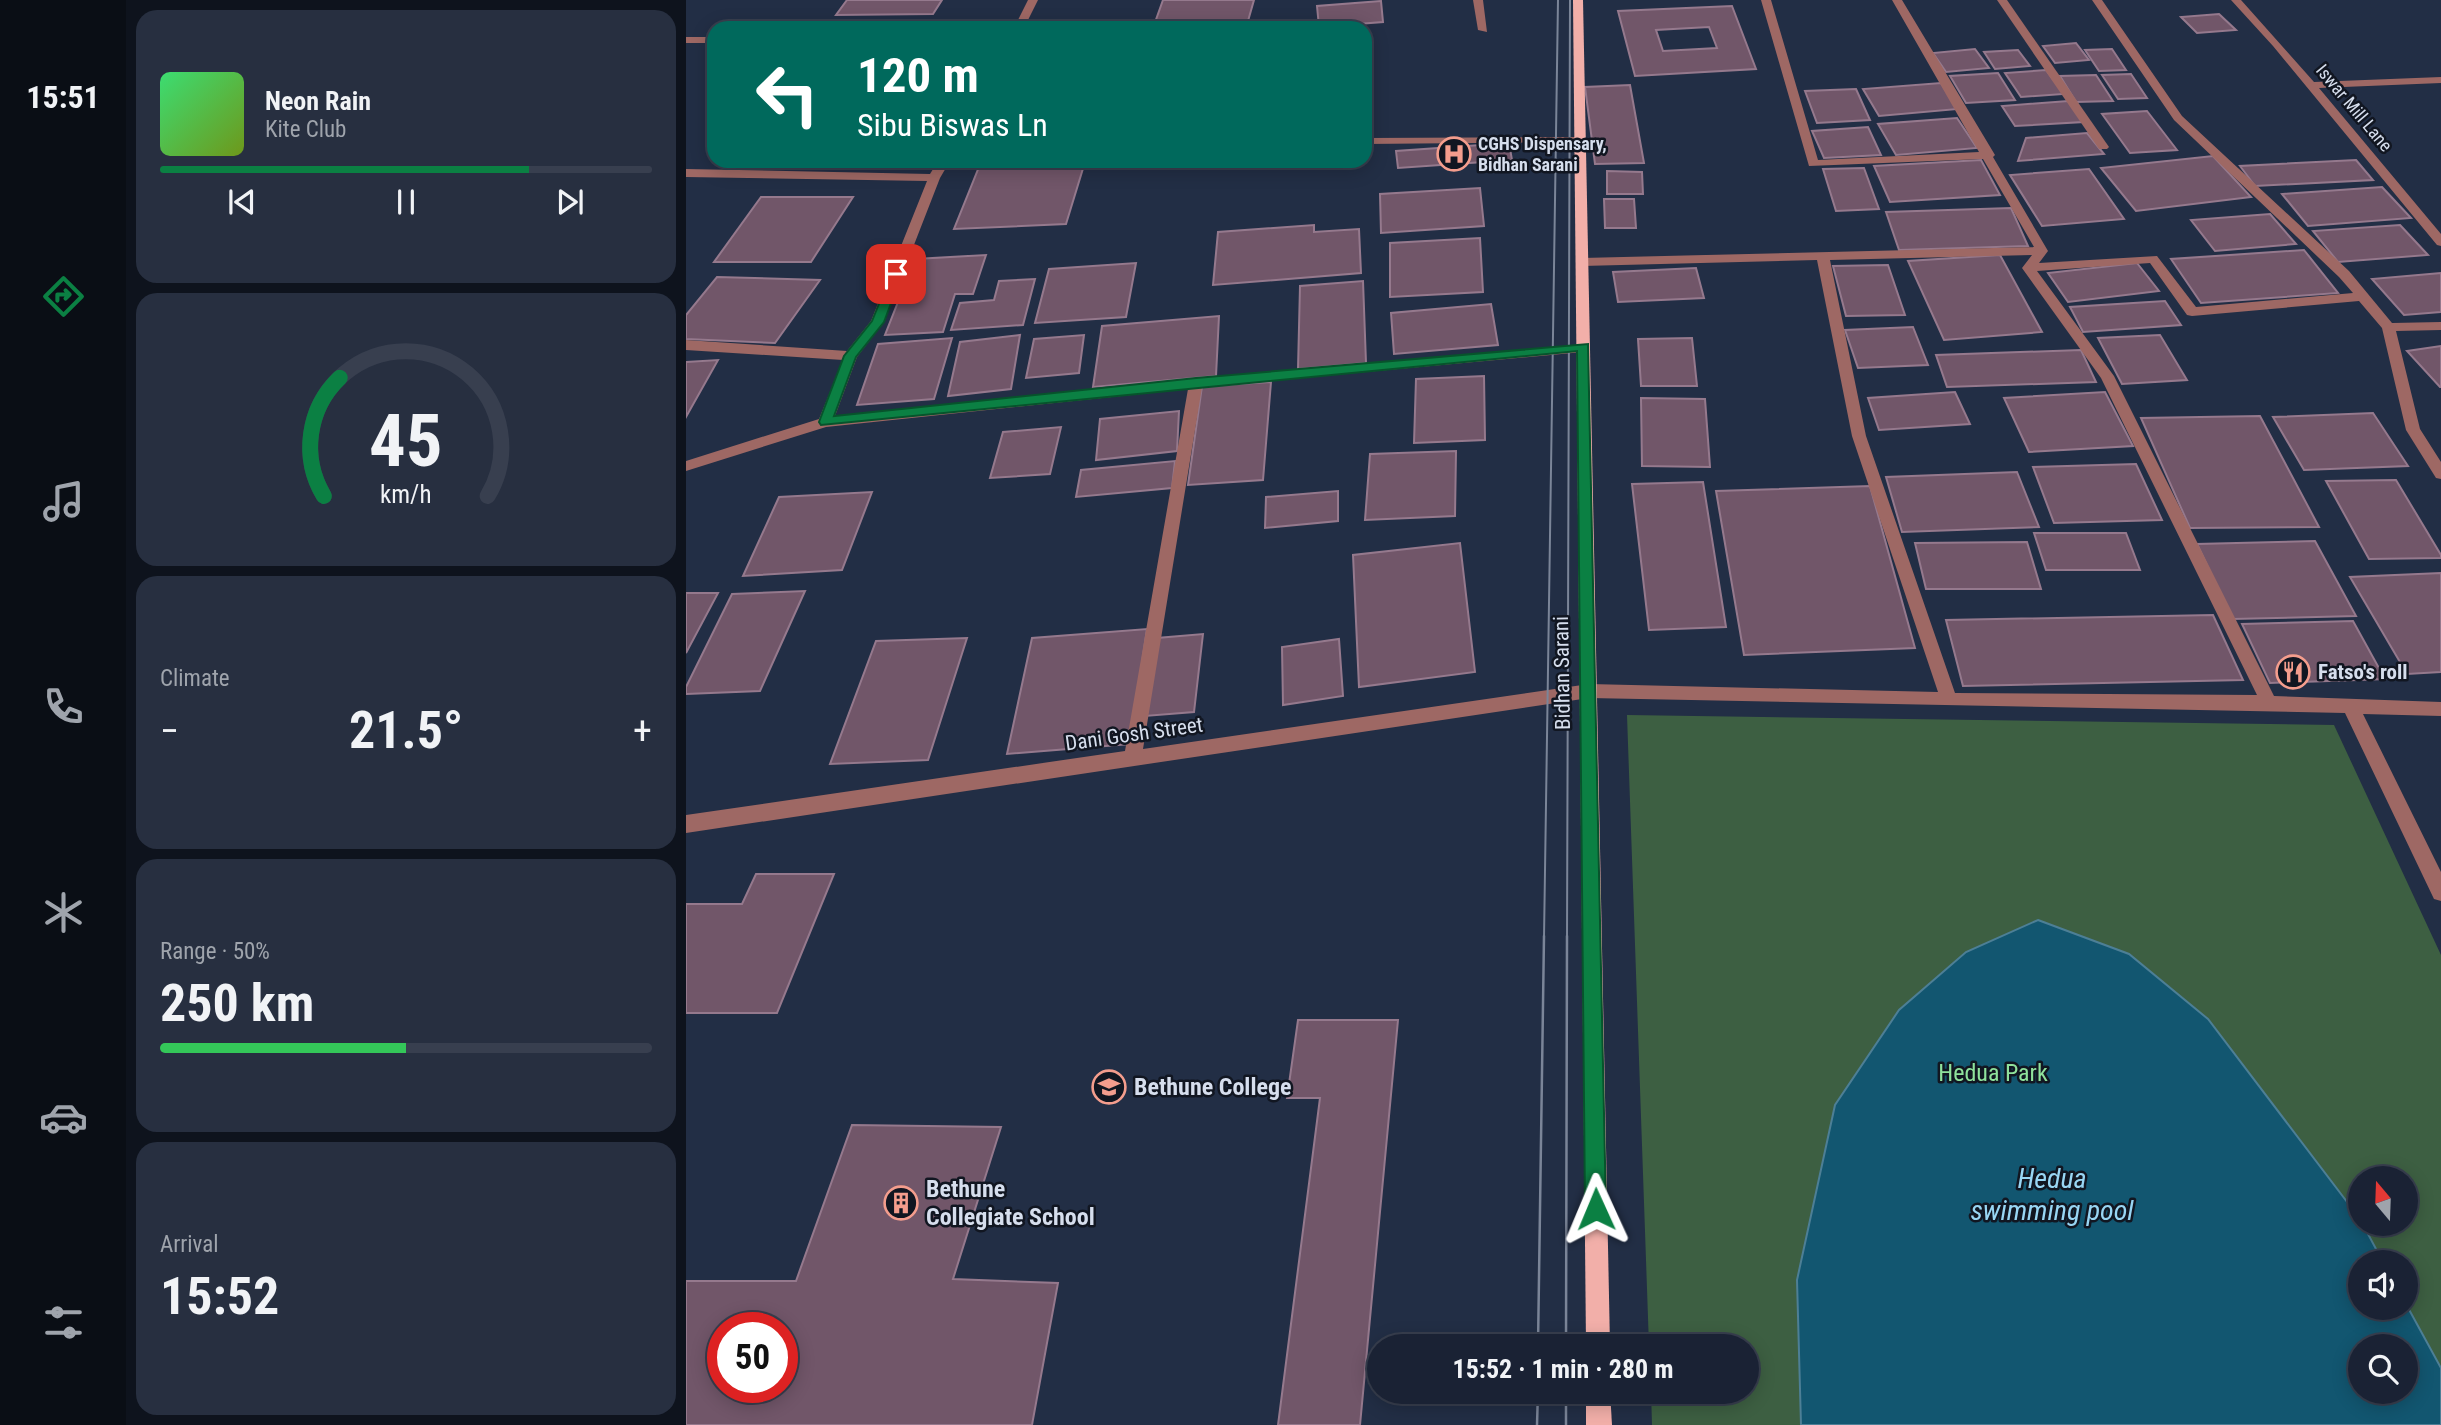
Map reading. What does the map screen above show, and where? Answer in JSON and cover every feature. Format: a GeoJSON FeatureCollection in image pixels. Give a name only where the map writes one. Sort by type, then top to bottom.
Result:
{"type":"FeatureCollection","features":[{"type":"Feature","properties":{"kind":"main road","name":"Bidhan Sarani"},"geometry":{"type":"LineString","coordinates":[[1578,0],[1598,1334]]}},
{"type":"Feature","properties":{"kind":"main road"},"geometry":{"type":"LineString","coordinates":[[1598,1404],[1599,1425]]}},
{"type":"Feature","properties":{"kind":"street"},"geometry":{"type":"LineString","coordinates":[[1022,21],[1033,0]]}},
{"type":"Feature","properties":{"kind":"street"},"geometry":{"type":"LineString","coordinates":[[1478,0],[1483,30]]}},
{"type":"Feature","properties":{"kind":"street"},"geometry":{"type":"LineString","coordinates":[[1766,0],[1813,164],[1989,155]]}},
{"type":"Feature","properties":{"kind":"street"},"geometry":{"type":"LineString","coordinates":[[1897,0],[1989,155],[2042,251]]}},
{"type":"Feature","properties":{"kind":"street"},"geometry":{"type":"LineString","coordinates":[[2002,0],[2103,147]]}},
{"type":"Feature","properties":{"kind":"street"},"geometry":{"type":"LineString","coordinates":[[2097,0],[2178,118],[2344,274],[2388,327],[2413,430],[2441,474]]}},
{"type":"Feature","properties":{"kind":"street","name":"Iswar Mill Lane"},"geometry":{"type":"LineString","coordinates":[[2236,0],[2312,85],[2441,242]]}},
{"type":"Feature","properties":{"kind":"street"},"geometry":{"type":"LineString","coordinates":[[686,40],[707,40]]}},
{"type":"Feature","properties":{"kind":"street"},"geometry":{"type":"LineString","coordinates":[[2312,85],[2441,80]]}},
{"type":"Feature","properties":{"kind":"street"},"geometry":{"type":"LineString","coordinates":[[1372,141],[1580,139]]}},
{"type":"Feature","properties":{"kind":"street"},"geometry":{"type":"LineString","coordinates":[[825,422],[851,356],[877,322],[940,168]]}},
{"type":"Feature","properties":{"kind":"street"},"geometry":{"type":"LineString","coordinates":[[686,173],[934,178]]}},
{"type":"Feature","properties":{"kind":"street"},"geometry":{"type":"LineString","coordinates":[[1582,262],[2042,251]]}},
{"type":"Feature","properties":{"kind":"street"},"geometry":{"type":"LineString","coordinates":[[2028,268],[2042,251]]}},
{"type":"Feature","properties":{"kind":"street"},"geometry":{"type":"LineString","coordinates":[[1823,258],[1859,436],[1949,700]]}},
{"type":"Feature","properties":{"kind":"street"},"geometry":{"type":"LineString","coordinates":[[2028,268],[2153,259],[2192,312],[2363,296]]}},
{"type":"Feature","properties":{"kind":"street"},"geometry":{"type":"LineString","coordinates":[[2028,268],[2108,376],[2269,703]]}},
{"type":"Feature","properties":{"kind":"street"},"geometry":{"type":"LineString","coordinates":[[2388,327],[2441,326]]}},
{"type":"Feature","properties":{"kind":"street"},"geometry":{"type":"LineString","coordinates":[[686,345],[851,356]]}},
{"type":"Feature","properties":{"kind":"street"},"geometry":{"type":"LineString","coordinates":[[686,466],[825,422],[1196,383],[1583,347]]}},
{"type":"Feature","properties":{"kind":"street"},"geometry":{"type":"LineString","coordinates":[[1133,756],[1196,383]]}},
{"type":"Feature","properties":{"kind":"street","name":"Dani Gosh Street"},"geometry":{"type":"LineString","coordinates":[[686,824],[1133,756],[1589,691],[1949,700],[2269,703],[2351,708],[2441,709]]}},
{"type":"Feature","properties":{"kind":"street"},"geometry":{"type":"LineString","coordinates":[[2351,708],[2441,892]]}},
{"type":"Feature","properties":{"kind":"green space","name":"Hedua Park"},"geometry":{"type":"Polygon","coordinates":[[[1627,715],[2334,725],[2441,955],[2441,1425],[1652,1425],[1651,1404],[1759,1404],[1759,1334],[1649,1334],[1627,715]]]}},
{"type":"Feature","properties":{"kind":"water","name":"Hedua swimming pool"},"geometry":{"type":"Polygon","coordinates":[[[2038,920],[2129,954],[2208,1019],[2348,1203],[2348,1236],[2369,1236],[2377,1250],[2348,1250],[2348,1320],[2415,1320],[2441,1368],[2441,1425],[1801,1425],[1797,1280],[1835,1105],[1899,1010],[1966,952],[2038,920]]]}},
{"type":"Feature","properties":{"kind":"building"},"geometry":{"type":"Polygon","coordinates":[[[847,0],[942,0],[933,14],[836,15],[847,0]]]}},
{"type":"Feature","properties":{"kind":"building"},"geometry":{"type":"Polygon","coordinates":[[[1163,0],[1254,0],[1248,21],[1156,21],[1163,0]]]}},
{"type":"Feature","properties":{"kind":"building"},"geometry":{"type":"Polygon","coordinates":[[[1381,1],[1383,22],[1318,21],[1317,6],[1381,1]]]}},
{"type":"Feature","properties":{"kind":"building"},"geometry":{"type":"Polygon","coordinates":[[[1732,6],[1756,69],[1635,76],[1618,11],[1732,6]],[[1709,27],[1656,30],[1663,51],[1717,48],[1709,27]]]}},
{"type":"Feature","properties":{"kind":"building"},"geometry":{"type":"Polygon","coordinates":[[[2219,14],[2236,30],[2197,33],[2181,17],[2219,14]]]}},
{"type":"Feature","properties":{"kind":"building"},"geometry":{"type":"Polygon","coordinates":[[[2076,43],[2089,60],[2055,63],[2043,46],[2076,43]]]}},
{"type":"Feature","properties":{"kind":"building"},"geometry":{"type":"Polygon","coordinates":[[[1975,49],[1989,68],[1946,72],[1933,53],[1975,49]]]}},
{"type":"Feature","properties":{"kind":"building"},"geometry":{"type":"Polygon","coordinates":[[[2112,49],[2126,70],[2099,71],[2085,50],[2112,49]]]}},
{"type":"Feature","properties":{"kind":"building"},"geometry":{"type":"Polygon","coordinates":[[[2018,50],[2030,66],[1995,69],[1984,52],[2018,50]]]}},
{"type":"Feature","properties":{"kind":"building"},"geometry":{"type":"Polygon","coordinates":[[[2046,70],[2064,94],[2021,97],[2005,73],[2046,70]]]}},
{"type":"Feature","properties":{"kind":"building"},"geometry":{"type":"Polygon","coordinates":[[[1998,73],[2015,100],[1966,103],[1950,76],[1998,73]]]}},
{"type":"Feature","properties":{"kind":"building"},"geometry":{"type":"Polygon","coordinates":[[[2131,74],[2147,98],[2118,99],[2102,75],[2131,74]]]}},
{"type":"Feature","properties":{"kind":"building"},"geometry":{"type":"Polygon","coordinates":[[[2096,75],[2113,101],[2076,102],[2060,76],[2096,75]]]}},
{"type":"Feature","properties":{"kind":"building"},"geometry":{"type":"Polygon","coordinates":[[[1941,83],[1958,109],[1879,116],[1863,89],[1941,83]]]}},
{"type":"Feature","properties":{"kind":"building"},"geometry":{"type":"Polygon","coordinates":[[[1630,85],[1644,163],[1595,164],[1585,87],[1630,85]]]}},
{"type":"Feature","properties":{"kind":"building"},"geometry":{"type":"Polygon","coordinates":[[[1856,89],[1870,120],[1817,123],[1805,91],[1856,89]]]}},
{"type":"Feature","properties":{"kind":"building"},"geometry":{"type":"Polygon","coordinates":[[[2068,101],[2083,122],[2015,126],[2002,106],[2068,101]]]}},
{"type":"Feature","properties":{"kind":"building"},"geometry":{"type":"Polygon","coordinates":[[[2147,111],[2177,150],[2130,153],[2102,114],[2147,111]]]}},
{"type":"Feature","properties":{"kind":"building"},"geometry":{"type":"Polygon","coordinates":[[[1957,118],[1977,148],[1896,155],[1878,124],[1957,118]]]}},
{"type":"Feature","properties":{"kind":"building"},"geometry":{"type":"Polygon","coordinates":[[[1868,127],[1881,155],[1824,158],[1812,131],[1868,127]]]}},
{"type":"Feature","properties":{"kind":"building"},"geometry":{"type":"Polygon","coordinates":[[[2087,133],[2104,154],[2018,161],[2026,138],[2087,133]]]}},
{"type":"Feature","properties":{"kind":"building"},"geometry":{"type":"Polygon","coordinates":[[[1509,143],[1512,160],[1398,168],[1396,151],[1509,143]]]}},
{"type":"Feature","properties":{"kind":"building"},"geometry":{"type":"Polygon","coordinates":[[[2213,156],[2251,197],[2136,211],[2101,168],[2213,156]]]}},
{"type":"Feature","properties":{"kind":"building"},"geometry":{"type":"Polygon","coordinates":[[[1981,160],[2000,195],[1890,202],[1874,166],[1981,160]]]}},
{"type":"Feature","properties":{"kind":"building"},"geometry":{"type":"Polygon","coordinates":[[[2356,160],[2373,180],[2255,186],[2240,166],[2356,160]]]}},
{"type":"Feature","properties":{"kind":"building"},"geometry":{"type":"Polygon","coordinates":[[[979,168],[1083,168],[1066,224],[954,229],[979,168]]]}},
{"type":"Feature","properties":{"kind":"building"},"geometry":{"type":"Polygon","coordinates":[[[1864,168],[1879,209],[1836,211],[1823,169],[1864,168]]]}},
{"type":"Feature","properties":{"kind":"building"},"geometry":{"type":"Polygon","coordinates":[[[2089,169],[2124,219],[2042,226],[2010,175],[2089,169]]]}},
{"type":"Feature","properties":{"kind":"building"},"geometry":{"type":"Polygon","coordinates":[[[1607,171],[1642,172],[1643,194],[1607,194],[1607,171]]]}},
{"type":"Feature","properties":{"kind":"building"},"geometry":{"type":"Polygon","coordinates":[[[2382,187],[2411,218],[2308,226],[2282,194],[2382,187]]]}},
{"type":"Feature","properties":{"kind":"building"},"geometry":{"type":"Polygon","coordinates":[[[1480,188],[1484,226],[1381,233],[1380,194],[1480,188]]]}},
{"type":"Feature","properties":{"kind":"building"},"geometry":{"type":"Polygon","coordinates":[[[761,197],[853,197],[811,262],[714,262],[761,197]]]}},
{"type":"Feature","properties":{"kind":"building"},"geometry":{"type":"Polygon","coordinates":[[[1604,199],[1634,199],[1636,228],[1605,228],[1604,199]]]}},
{"type":"Feature","properties":{"kind":"building"},"geometry":{"type":"Polygon","coordinates":[[[2011,208],[2028,246],[1899,250],[1886,212],[2011,208]]]}},
{"type":"Feature","properties":{"kind":"building"},"geometry":{"type":"Polygon","coordinates":[[[2270,214],[2296,244],[2215,251],[2191,220],[2270,214]]]}},
{"type":"Feature","properties":{"kind":"building"},"geometry":{"type":"Polygon","coordinates":[[[1314,225],[1314,232],[1359,229],[1361,273],[1213,285],[1218,232],[1314,225]]]}},
{"type":"Feature","properties":{"kind":"building"},"geometry":{"type":"Polygon","coordinates":[[[2400,225],[2428,255],[2338,262],[2313,231],[2400,225]]]}},
{"type":"Feature","properties":{"kind":"building"},"geometry":{"type":"Polygon","coordinates":[[[1480,238],[1483,292],[1390,297],[1390,243],[1480,238]]]}},
{"type":"Feature","properties":{"kind":"building"},"geometry":{"type":"Polygon","coordinates":[[[2304,250],[2338,293],[2201,303],[2171,259],[2304,250]]]}},
{"type":"Feature","properties":{"kind":"building"},"geometry":{"type":"Polygon","coordinates":[[[986,255],[973,294],[955,294],[943,332],[885,335],[915,259],[986,255]]]}},
{"type":"Feature","properties":{"kind":"building"},"geometry":{"type":"Polygon","coordinates":[[[2000,255],[2042,332],[1944,340],[1908,261],[2000,255]]]}},
{"type":"Feature","properties":{"kind":"building"},"geometry":{"type":"Polygon","coordinates":[[[1136,263],[1126,317],[1035,323],[1049,269],[1136,263]]]}},
{"type":"Feature","properties":{"kind":"building"},"geometry":{"type":"Polygon","coordinates":[[[2137,263],[2159,291],[2068,302],[2048,273],[2137,263]]]}},
{"type":"Feature","properties":{"kind":"building"},"geometry":{"type":"Polygon","coordinates":[[[1888,265],[1905,315],[1846,316],[1833,266],[1888,265]]]}},
{"type":"Feature","properties":{"kind":"building"},"geometry":{"type":"Polygon","coordinates":[[[1696,268],[1704,298],[1618,302],[1613,272],[1696,268]]]}},
{"type":"Feature","properties":{"kind":"building"},"geometry":{"type":"Polygon","coordinates":[[[2441,273],[2441,312],[2404,315],[2372,279],[2441,273]]]}},
{"type":"Feature","properties":{"kind":"building"},"geometry":{"type":"Polygon","coordinates":[[[717,277],[820,280],[775,343],[686,339],[686,315],[717,277]]]}},
{"type":"Feature","properties":{"kind":"building"},"geometry":{"type":"Polygon","coordinates":[[[1035,279],[1023,325],[951,330],[960,303],[994,300],[999,281],[1035,279]]]}},
{"type":"Feature","properties":{"kind":"building"},"geometry":{"type":"Polygon","coordinates":[[[1363,281],[1366,363],[1298,369],[1300,286],[1363,281]]]}},
{"type":"Feature","properties":{"kind":"building"},"geometry":{"type":"Polygon","coordinates":[[[2165,301],[2181,325],[2083,332],[2070,307],[2165,301]]]}},
{"type":"Feature","properties":{"kind":"building"},"geometry":{"type":"Polygon","coordinates":[[[1491,304],[1498,345],[1394,354],[1391,313],[1491,304]]]}},
{"type":"Feature","properties":{"kind":"building"},"geometry":{"type":"Polygon","coordinates":[[[1219,316],[1216,376],[1093,387],[1102,326],[1219,316]]]}},
{"type":"Feature","properties":{"kind":"building"},"geometry":{"type":"Polygon","coordinates":[[[1913,327],[1928,365],[1858,368],[1845,330],[1913,327]]]}},
{"type":"Feature","properties":{"kind":"building"},"geometry":{"type":"Polygon","coordinates":[[[1020,335],[1011,389],[948,396],[960,342],[1020,335]]]}},
{"type":"Feature","properties":{"kind":"building"},"geometry":{"type":"Polygon","coordinates":[[[1084,335],[1079,373],[1026,378],[1034,339],[1084,335]]]}},
{"type":"Feature","properties":{"kind":"building"},"geometry":{"type":"Polygon","coordinates":[[[2160,335],[2187,380],[2122,384],[2098,338],[2160,335]]]}},
{"type":"Feature","properties":{"kind":"building"},"geometry":{"type":"Polygon","coordinates":[[[952,338],[934,399],[857,405],[878,344],[952,338]]]}},
{"type":"Feature","properties":{"kind":"building"},"geometry":{"type":"Polygon","coordinates":[[[1692,338],[1697,386],[1641,386],[1638,339],[1692,338]]]}},
{"type":"Feature","properties":{"kind":"building"},"geometry":{"type":"Polygon","coordinates":[[[2441,346],[2441,387],[2440,387],[2407,351],[2441,346]]]}},
{"type":"Feature","properties":{"kind":"building"},"geometry":{"type":"Polygon","coordinates":[[[2081,350],[2096,382],[1947,387],[1936,355],[2081,350]]]}},
{"type":"Feature","properties":{"kind":"building"},"geometry":{"type":"Polygon","coordinates":[[[718,360],[686,417],[686,362],[718,360]]]}},
{"type":"Feature","properties":{"kind":"building"},"geometry":{"type":"Polygon","coordinates":[[[1484,376],[1485,440],[1414,443],[1416,379],[1484,376]]]}},
{"type":"Feature","properties":{"kind":"building"},"geometry":{"type":"Polygon","coordinates":[[[1271,382],[1263,480],[1188,485],[1202,386],[1271,382]]]}},
{"type":"Feature","properties":{"kind":"building"},"geometry":{"type":"Polygon","coordinates":[[[1955,392],[1970,424],[1879,430],[1868,398],[1955,392]]]}},
{"type":"Feature","properties":{"kind":"building"},"geometry":{"type":"Polygon","coordinates":[[[2105,392],[2133,446],[2029,452],[2004,398],[2105,392]]]}},
{"type":"Feature","properties":{"kind":"building"},"geometry":{"type":"Polygon","coordinates":[[[1641,398],[1705,399],[1710,467],[1642,466],[1641,398]]]}},
{"type":"Feature","properties":{"kind":"building"},"geometry":{"type":"Polygon","coordinates":[[[1179,411],[1177,451],[1096,460],[1100,419],[1179,411]]]}},
{"type":"Feature","properties":{"kind":"building"},"geometry":{"type":"Polygon","coordinates":[[[2373,413],[2408,466],[2304,470],[2273,417],[2373,413]]]}},
{"type":"Feature","properties":{"kind":"building"},"geometry":{"type":"Polygon","coordinates":[[[2260,416],[2319,527],[2190,528],[2141,418],[2260,416]]]}},
{"type":"Feature","properties":{"kind":"building"},"geometry":{"type":"Polygon","coordinates":[[[1061,427],[1050,474],[990,478],[1003,432],[1061,427]]]}},
{"type":"Feature","properties":{"kind":"building"},"geometry":{"type":"Polygon","coordinates":[[[1456,451],[1455,516],[1365,520],[1370,454],[1456,451]]]}},
{"type":"Feature","properties":{"kind":"building"},"geometry":{"type":"Polygon","coordinates":[[[1175,461],[1172,488],[1076,497],[1081,470],[1175,461]]]}},
{"type":"Feature","properties":{"kind":"building"},"geometry":{"type":"Polygon","coordinates":[[[2136,464],[2162,520],[2054,523],[2033,467],[2136,464]]]}},
{"type":"Feature","properties":{"kind":"building"},"geometry":{"type":"Polygon","coordinates":[[[2017,472],[2039,527],[1902,532],[1886,477],[2017,472]]]}},
{"type":"Feature","properties":{"kind":"building"},"geometry":{"type":"Polygon","coordinates":[[[2396,480],[2441,558],[2369,559],[2326,481],[2396,480]]]}},
{"type":"Feature","properties":{"kind":"building"},"geometry":{"type":"Polygon","coordinates":[[[1703,482],[1726,627],[1649,630],[1632,484],[1703,482]]]}},
{"type":"Feature","properties":{"kind":"building"},"geometry":{"type":"Polygon","coordinates":[[[1870,486],[1915,648],[1744,655],[1716,491],[1870,486]]]}},
{"type":"Feature","properties":{"kind":"building"},"geometry":{"type":"Polygon","coordinates":[[[1338,491],[1338,521],[1265,528],[1266,497],[1338,491]]]}},
{"type":"Feature","properties":{"kind":"building"},"geometry":{"type":"Polygon","coordinates":[[[872,492],[842,570],[743,576],[779,497],[872,492]]]}},
{"type":"Feature","properties":{"kind":"building"},"geometry":{"type":"Polygon","coordinates":[[[2034,533],[2126,533],[2140,570],[2046,570],[2034,533]]]}},
{"type":"Feature","properties":{"kind":"building"},"geometry":{"type":"Polygon","coordinates":[[[2315,541],[2356,616],[2232,619],[2197,544],[2315,541]]]}},
{"type":"Feature","properties":{"kind":"building"},"geometry":{"type":"Polygon","coordinates":[[[2027,542],[2041,589],[1926,589],[1915,543],[2027,542]]]}},
{"type":"Feature","properties":{"kind":"building"},"geometry":{"type":"Polygon","coordinates":[[[1460,543],[1475,672],[1359,687],[1353,555],[1460,543]]]}},
{"type":"Feature","properties":{"kind":"building"},"geometry":{"type":"Polygon","coordinates":[[[2441,573],[2441,672],[2407,674],[2350,577],[2441,573]]]}},
{"type":"Feature","properties":{"kind":"building"},"geometry":{"type":"Polygon","coordinates":[[[805,591],[760,691],[686,694],[686,687],[732,594],[805,591]]]}},
{"type":"Feature","properties":{"kind":"building"},"geometry":{"type":"Polygon","coordinates":[[[686,593],[718,593],[686,653],[686,593]]]}},
{"type":"Feature","properties":{"kind":"building"},"geometry":{"type":"Polygon","coordinates":[[[2213,615],[2243,680],[1963,686],[1946,620],[2213,615]]]}},
{"type":"Feature","properties":{"kind":"building"},"geometry":{"type":"Polygon","coordinates":[[[2353,621],[2385,679],[2270,683],[2242,624],[2353,621]]]}},
{"type":"Feature","properties":{"kind":"building"},"geometry":{"type":"Polygon","coordinates":[[[1147,629],[1130,744],[1007,754],[1032,638],[1147,629]]]}},
{"type":"Feature","properties":{"kind":"building"},"geometry":{"type":"Polygon","coordinates":[[[1203,634],[1194,712],[1145,716],[1157,638],[1203,634]]]}},
{"type":"Feature","properties":{"kind":"building"},"geometry":{"type":"Polygon","coordinates":[[[967,638],[928,760],[830,764],[876,641],[967,638]]]}},
{"type":"Feature","properties":{"kind":"building"},"geometry":{"type":"Polygon","coordinates":[[[1339,639],[1343,696],[1283,705],[1282,647],[1339,639]]]}},
{"type":"Feature","properties":{"kind":"building"},"geometry":{"type":"Polygon","coordinates":[[[756,874],[834,874],[777,1013],[686,1013],[686,904],[742,904],[756,874]]]}},
{"type":"Feature","properties":{"kind":"building"},"geometry":{"type":"Polygon","coordinates":[[[1298,1020],[1398,1020],[1360,1425],[1278,1425],[1320,1098],[1287,1098],[1298,1020]]]}},
{"type":"Feature","properties":{"kind":"building","name":"Bethune Collegiate School"},"geometry":{"type":"Polygon","coordinates":[[[852,1125],[1001,1127],[953,1279],[1058,1283],[1032,1425],[686,1425],[686,1281],[796,1281],[852,1125]]]}},
{"type":"Feature","properties":{"kind":"tram line"},"geometry":{"type":"LineString","coordinates":[[1544,938],[1558,0]]}},
{"type":"Feature","properties":{"kind":"tram line"},"geometry":{"type":"LineString","coordinates":[[1567,938],[1570,0]]}},
{"type":"Feature","properties":{"kind":"tram line"},"geometry":{"type":"LineString","coordinates":[[1538,1334],[1544,936]]}},
{"type":"Feature","properties":{"kind":"tram line"},"geometry":{"type":"LineString","coordinates":[[1566,1334],[1567,936]]}},
{"type":"Feature","properties":{"kind":"tram line"},"geometry":{"type":"LineString","coordinates":[[1537,1425],[1538,1404]]}},
{"type":"Feature","properties":{"kind":"tram line"},"geometry":{"type":"LineString","coordinates":[[1566,1404],[1566,1425]]}},
{"type":"Feature","properties":{"kind":"place","name":"CGHS Dispensary, Bidhan Sarani"},"geometry":{"type":"Point","coordinates":[1454,154]}},
{"type":"Feature","properties":{"kind":"place","name":"Fatso's roll"},"geometry":{"type":"Point","coordinates":[2293,672]}},
{"type":"Feature","properties":{"kind":"place","name":"Bethune College"},"geometry":{"type":"Point","coordinates":[1109,1087]}},
{"type":"Feature","properties":{"kind":"place","name":"Bethune Collegiate School"},"geometry":{"type":"Point","coordinates":[901,1203]}},
{"type":"Feature","properties":{"kind":"route"},"geometry":{"type":"LineString","coordinates":[[896,274],[877,322],[851,356],[825,422],[1196,383],[1583,347],[1596,1209]]}}]}
